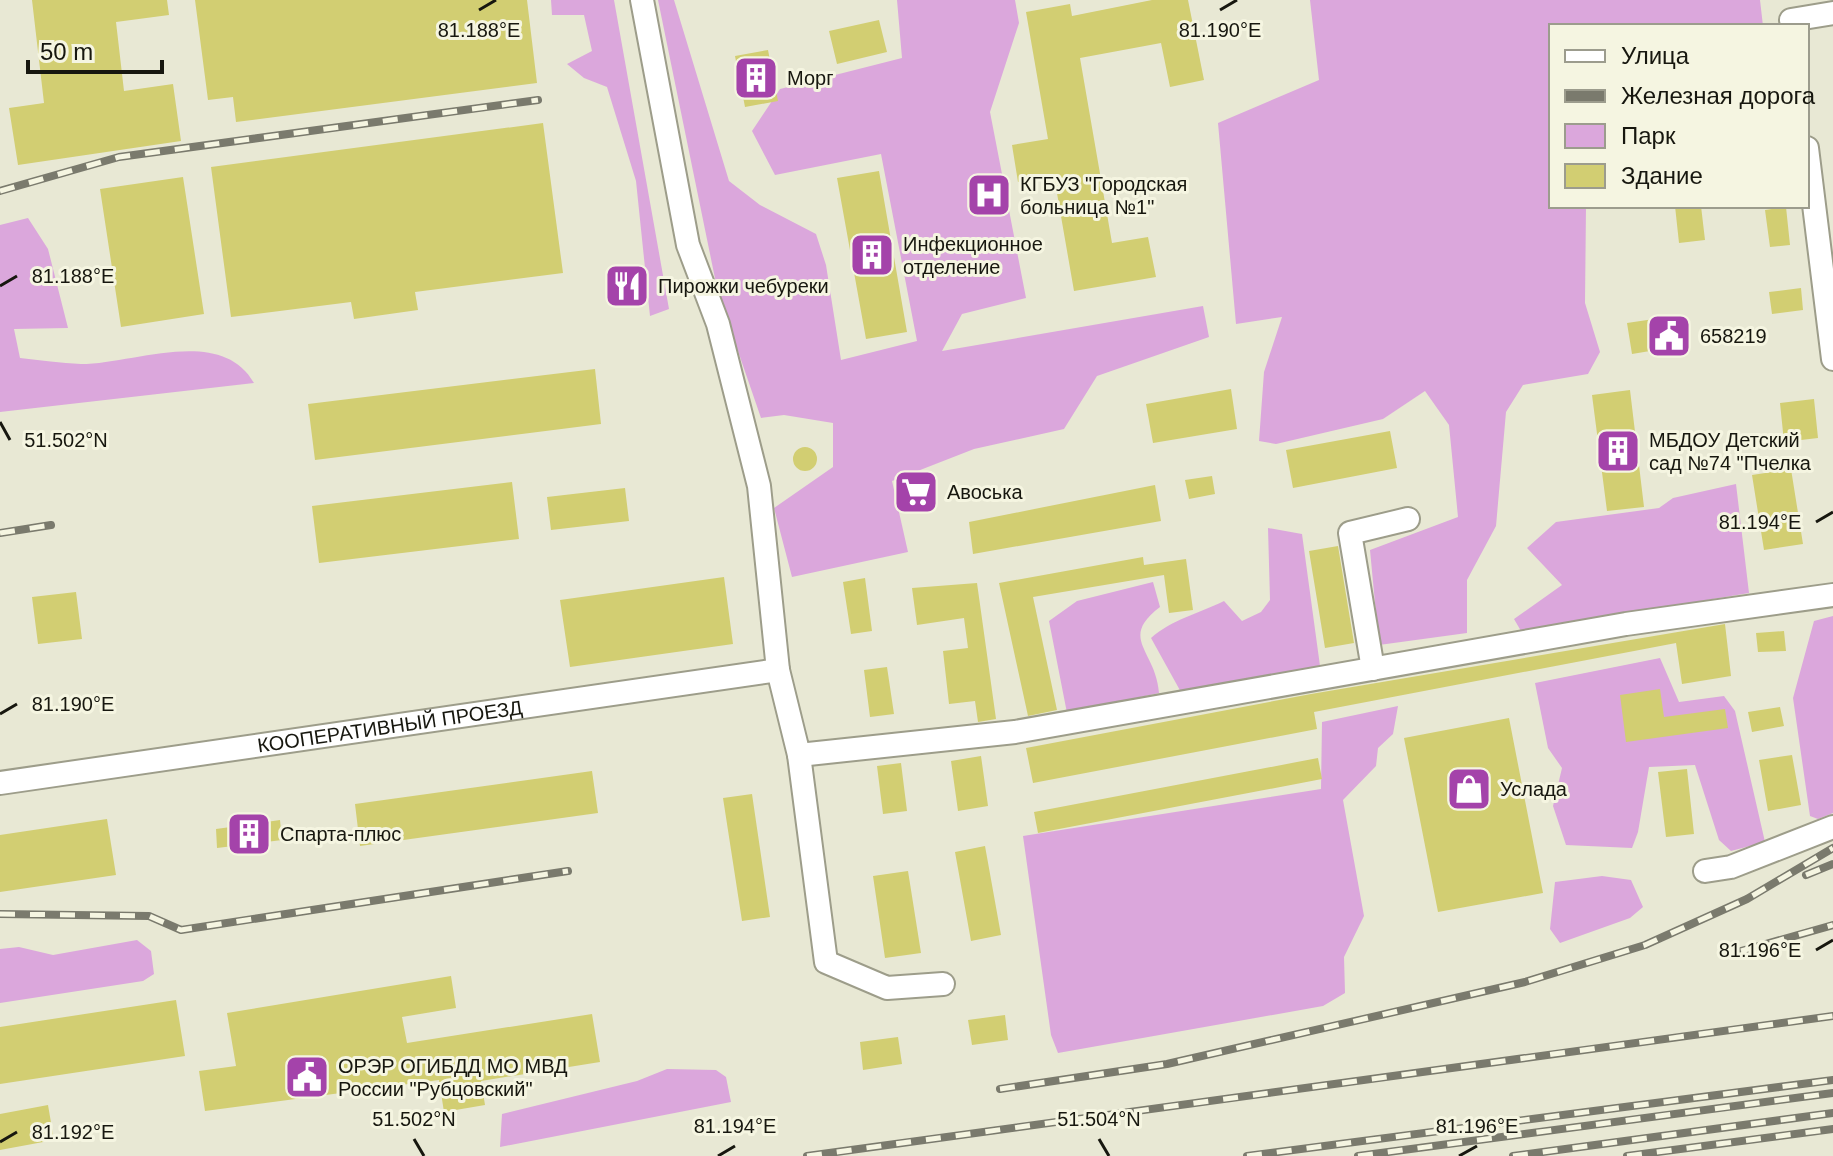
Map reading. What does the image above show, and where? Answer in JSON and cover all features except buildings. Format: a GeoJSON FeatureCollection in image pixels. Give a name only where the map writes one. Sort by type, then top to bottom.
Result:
{"type":"FeatureCollection","features":[{"type":"Feature","properties":{"kind":"street"},"geometry":{"type":"LineString","coordinates":[[642,0],[688,245],[718,324],[759,486],[778,670],[799,755],[826,962],[887,988],[943,984]]}},
{"type":"Feature","properties":{"kind":"street"},"geometry":{"type":"LineString","coordinates":[[1790,15],[1833,13]]}},
{"type":"Feature","properties":{"kind":"street"},"geometry":{"type":"LineString","coordinates":[[1809,164],[1833,359]]}},
{"type":"Feature","properties":{"kind":"street"},"geometry":{"type":"LineString","coordinates":[[1373,669],[1350,533],[1408,519]]}},
{"type":"Feature","properties":{"kind":"street"},"geometry":{"type":"LineString","coordinates":[[799,755],[1015,732],[1626,624],[1833,595]]}},
{"type":"Feature","properties":{"kind":"street","name":"КООПЕРАТИВНЫЙ ПРОЕЗД"},"geometry":{"type":"LineString","coordinates":[[0,783],[778,670]]}},
{"type":"Feature","properties":{"kind":"street"},"geometry":{"type":"LineString","coordinates":[[1705,871],[1731,867],[1833,827]]}},
{"type":"Feature","properties":{"kind":"green space"},"geometry":{"type":"Polygon","coordinates":[[[551,0],[614,0],[669,309],[650,316],[636,181],[607,87],[584,78],[567,64],[592,51],[584,15],[552,15],[551,0]]]}},
{"type":"Feature","properties":{"kind":"green space"},"geometry":{"type":"Polygon","coordinates":[[[658,0],[674,0],[729,181],[760,205],[816,234],[826,265],[841,360],[917,341],[881,154],[775,175],[752,131],[780,89],[902,58],[897,0],[1015,0],[1019,23],[990,112],[1026,298],[962,314],[942,351],[1203,306],[1209,337],[1097,376],[1064,429],[974,449],[892,481],[908,552],[792,577],[774,508],[833,467],[833,423],[784,415],[761,418],[718,293],[658,0]]]}},
{"type":"Feature","properties":{"kind":"green space"},"geometry":{"type":"Polygon","coordinates":[[[1310,0],[1760,0],[1763,24],[1549,24],[1549,208],[1586,208],[1585,303],[1600,352],[1588,374],[1523,385],[1506,412],[1496,526],[1467,580],[1467,633],[1379,645],[1370,550],[1458,517],[1449,425],[1425,391],[1383,419],[1276,444],[1259,441],[1264,372],[1282,317],[1236,324],[1218,123],[1319,80],[1310,0]]]}},
{"type":"Feature","properties":{"kind":"green space"},"geometry":{"type":"Polygon","coordinates":[[[28,218],[48,249],[68,328],[14,329],[20,358],[81,364],[175,352],[199,352],[220,356],[239,366],[254,383],[0,412],[0,225],[28,218]]]}},
{"type":"Feature","properties":{"kind":"green space"},"geometry":{"type":"Polygon","coordinates":[[[1736,484],[1749,593],[1521,631],[1514,619],[1562,585],[1527,548],[1556,522],[1659,508],[1673,498],[1736,484]]]}},
{"type":"Feature","properties":{"kind":"green space"},"geometry":{"type":"Polygon","coordinates":[[[1268,528],[1302,534],[1320,666],[1182,694],[1151,638],[1177,622],[1224,601],[1242,621],[1261,612],[1270,600],[1268,528]]]}},
{"type":"Feature","properties":{"kind":"green space"},"geometry":{"type":"Polygon","coordinates":[[[1153,582],[1160,607],[1148,618],[1140,637],[1159,693],[1067,713],[1049,621],[1077,601],[1153,582]]]}},
{"type":"Feature","properties":{"kind":"green space"},"geometry":{"type":"Polygon","coordinates":[[[1833,616],[1833,813],[1818,819],[1810,816],[1793,698],[1814,621],[1833,616]]]}},
{"type":"Feature","properties":{"kind":"green space"},"geometry":{"type":"Polygon","coordinates":[[[1660,658],[1679,702],[1724,696],[1735,711],[1765,842],[1731,851],[1719,840],[1695,765],[1649,767],[1638,832],[1632,848],[1566,845],[1553,806],[1562,768],[1548,748],[1535,683],[1660,658]]]}},
{"type":"Feature","properties":{"kind":"green space"},"geometry":{"type":"Polygon","coordinates":[[[1398,706],[1393,734],[1378,748],[1376,766],[1343,800],[1364,916],[1344,957],[1345,993],[1323,1006],[1058,1053],[1051,1035],[1023,836],[1321,789],[1322,722],[1398,706]]]}},
{"type":"Feature","properties":{"kind":"green space"},"geometry":{"type":"Polygon","coordinates":[[[1602,876],[1631,880],[1643,907],[1630,918],[1560,943],[1550,929],[1555,882],[1602,876]]]}},
{"type":"Feature","properties":{"kind":"green space"},"geometry":{"type":"Polygon","coordinates":[[[137,940],[151,951],[154,974],[143,981],[0,1003],[0,949],[19,947],[53,955],[137,940]]]}},
{"type":"Feature","properties":{"kind":"green space"},"geometry":{"type":"Polygon","coordinates":[[[667,1069],[716,1070],[726,1077],[731,1102],[500,1147],[502,1114],[637,1081],[667,1069]]]}},
{"type":"Feature","properties":{"kind":"railway"},"geometry":{"type":"LineString","coordinates":[[0,191],[119,157],[538,100]]}},
{"type":"Feature","properties":{"kind":"railway"},"geometry":{"type":"LineString","coordinates":[[0,533],[51,525]]}},
{"type":"Feature","properties":{"kind":"railway"},"geometry":{"type":"LineString","coordinates":[[1000,1089],[1167,1064],[1525,982],[1645,945],[1747,899],[1833,848]]}},
{"type":"Feature","properties":{"kind":"railway"},"geometry":{"type":"LineString","coordinates":[[1806,875],[1833,864]]}},
{"type":"Feature","properties":{"kind":"railway"},"geometry":{"type":"LineString","coordinates":[[0,914],[149,916],[181,930],[568,871]]}},
{"type":"Feature","properties":{"kind":"railway"},"geometry":{"type":"LineString","coordinates":[[1741,951],[1833,925]]}},
{"type":"Feature","properties":{"kind":"railway"},"geometry":{"type":"LineString","coordinates":[[807,1156],[1833,1016]]}},
{"type":"Feature","properties":{"kind":"railway"},"geometry":{"type":"LineString","coordinates":[[1247,1156],[1833,1080]]}},
{"type":"Feature","properties":{"kind":"railway"},"geometry":{"type":"LineString","coordinates":[[1358,1156],[1833,1093]]}},
{"type":"Feature","properties":{"kind":"railway"},"geometry":{"type":"LineString","coordinates":[[1513,1156],[1833,1113]]}},
{"type":"Feature","properties":{"kind":"railway"},"geometry":{"type":"LineString","coordinates":[[1627,1156],[1833,1129]]}},
{"type":"Feature","properties":{"kind":"place","name":"Морг"},"geometry":{"type":"Point","coordinates":[756,78]}},
{"type":"Feature","properties":{"kind":"place","name":"КГБУЗ \"Городская больница №1\""},"geometry":{"type":"Point","coordinates":[989,195]}},
{"type":"Feature","properties":{"kind":"place","name":"Инфекционное отделение"},"geometry":{"type":"Point","coordinates":[872,255]}},
{"type":"Feature","properties":{"kind":"place","name":"Пирожки чебуреки"},"geometry":{"type":"Point","coordinates":[627,286]}},
{"type":"Feature","properties":{"kind":"place","name":"658219"},"geometry":{"type":"Point","coordinates":[1669,336]}},
{"type":"Feature","properties":{"kind":"place","name":"МБДОУ Детский сад №74 \"Пчелка"},"geometry":{"type":"Point","coordinates":[1618,451]}},
{"type":"Feature","properties":{"kind":"place","name":"Авоська"},"geometry":{"type":"Point","coordinates":[916,492]}},
{"type":"Feature","properties":{"kind":"place","name":"Услада"},"geometry":{"type":"Point","coordinates":[1469,789]}},
{"type":"Feature","properties":{"kind":"place","name":"Спарта-плюс"},"geometry":{"type":"Point","coordinates":[249,834]}},
{"type":"Feature","properties":{"kind":"place","name":"ОРЭР ОГИБДД МО МВД России \"Рубцовский\""},"geometry":{"type":"Point","coordinates":[307,1077]}}]}
